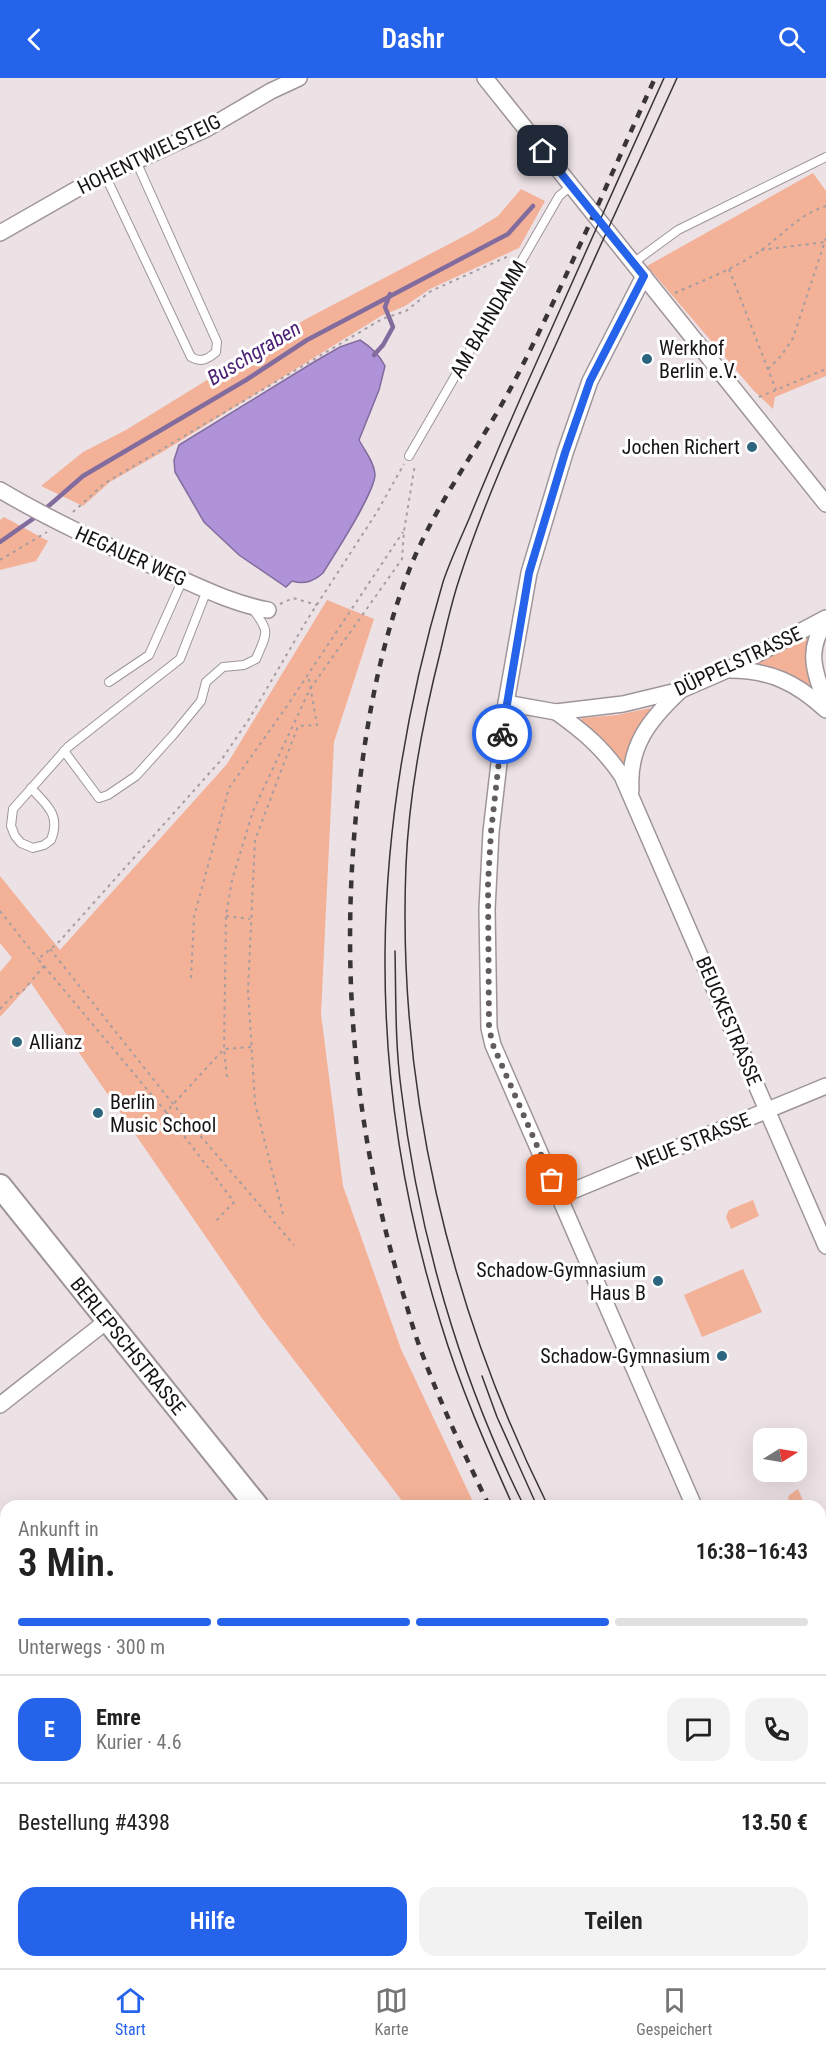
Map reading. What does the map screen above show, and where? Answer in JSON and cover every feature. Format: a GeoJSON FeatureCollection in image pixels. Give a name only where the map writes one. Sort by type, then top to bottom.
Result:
{"type":"FeatureCollection","features":[{"type":"Feature","properties":{"kind":"street","name":"HOHENTWIELSTEIG"},"geometry":{"type":"LineString","coordinates":[[0,233],[67,194],[206,129],[271,91],[299,78]]}},
{"type":"Feature","properties":{"kind":"street"},"geometry":{"type":"LineString","coordinates":[[485,78],[826,504]]}},
{"type":"Feature","properties":{"kind":"street"},"geometry":{"type":"LineString","coordinates":[[644,276],[590,381],[565,453],[529,573],[506,703],[491,832],[488,883],[489,1028],[493,1045],[691,1500]]}},
{"type":"Feature","properties":{"kind":"street","name":"HEGAUER WEG"},"geometry":{"type":"LineString","coordinates":[[0,490],[58,523],[207,590],[250,606],[268,610]]}},
{"type":"Feature","properties":{"kind":"street"},"geometry":{"type":"LineString","coordinates":[[826,620],[816,635],[813,655],[816,676],[826,703]]}},
{"type":"Feature","properties":{"kind":"street","name":"DÜPPELSTRASSE"},"geometry":{"type":"LineString","coordinates":[[506,703],[556,712],[623,704],[681,690],[727,670],[826,620]]}},
{"type":"Feature","properties":{"kind":"street"},"geometry":{"type":"LineString","coordinates":[[727,670],[752,670],[775,676],[795,686],[826,710]]}},
{"type":"Feature","properties":{"kind":"street","name":"BEUCKESTRASSE"},"geometry":{"type":"LineString","coordinates":[[632,796],[630,774],[635,753],[644,733],[656,714],[681,690]]}},
{"type":"Feature","properties":{"kind":"street","name":"BEUCKESTRASSE"},"geometry":{"type":"LineString","coordinates":[[556,712],[585,732],[607,754],[622,776],[826,1246]]}},
{"type":"Feature","properties":{"kind":"street","name":"NEUE STRASSE"},"geometry":{"type":"LineString","coordinates":[[560,1196],[826,1086]]}},
{"type":"Feature","properties":{"kind":"street","name":"BERLEPSCHSTRASSE"},"geometry":{"type":"LineString","coordinates":[[0,1185],[252,1500]]}},
{"type":"Feature","properties":{"kind":"street"},"geometry":{"type":"LineString","coordinates":[[0,1405],[108,1320]]}},
{"type":"Feature","properties":{"kind":"lane"},"geometry":{"type":"LineString","coordinates":[[633,263],[678,230],[826,157]]}},
{"type":"Feature","properties":{"kind":"lane"},"geometry":{"type":"LineString","coordinates":[[105,175],[191,357],[200,361],[206,359],[216,352],[217,342],[136,161]]}},
{"type":"Feature","properties":{"kind":"lane","name":"AM BAHNDAMM"},"geometry":{"type":"LineString","coordinates":[[409,456],[559,196],[571,186]]}},
{"type":"Feature","properties":{"kind":"lane"},"geometry":{"type":"LineString","coordinates":[[109,682],[149,655],[183,579]]}},
{"type":"Feature","properties":{"kind":"lane"},"geometry":{"type":"LineString","coordinates":[[31,788],[51,810],[55,821],[51,840],[33,849],[21,843],[15,836],[11,826],[13,809],[31,788],[64,751],[180,659],[207,590]]}},
{"type":"Feature","properties":{"kind":"lane"},"geometry":{"type":"LineString","coordinates":[[64,751],[99,798],[108,795],[136,776],[201,700],[206,682],[222,667],[244,664],[256,659],[266,635],[265,625],[250,606]]}},
{"type":"Feature","properties":{"kind":"path"},"geometry":{"type":"LineString","coordinates":[[678,292],[729,269],[761,250],[796,220],[826,206]]}},
{"type":"Feature","properties":{"kind":"path"},"geometry":{"type":"LineString","coordinates":[[768,369],[793,339],[826,238]]}},
{"type":"Feature","properties":{"kind":"path"},"geometry":{"type":"LineString","coordinates":[[761,250],[825,242]]}},
{"type":"Feature","properties":{"kind":"path"},"geometry":{"type":"LineString","coordinates":[[0,560],[41,537],[105,483],[382,319],[406,311],[431,291],[530,246]]}},
{"type":"Feature","properties":{"kind":"path"},"geometry":{"type":"LineString","coordinates":[[729,269],[776,390]]}},
{"type":"Feature","properties":{"kind":"path"},"geometry":{"type":"LineString","coordinates":[[753,399],[826,369]]}},
{"type":"Feature","properties":{"kind":"path"},"geometry":{"type":"LineString","coordinates":[[38,958],[57,944],[222,759],[377,512],[409,456],[416,464],[404,531],[402,559],[310,689],[253,811],[232,880],[226,916],[224,1049],[227,1077]]}},
{"type":"Feature","properties":{"kind":"path"},"geometry":{"type":"LineString","coordinates":[[190,978],[194,917],[229,788],[404,531]]}},
{"type":"Feature","properties":{"kind":"path"},"geometry":{"type":"LineString","coordinates":[[268,610],[292,598],[317,605]]}},
{"type":"Feature","properties":{"kind":"path"},"geometry":{"type":"LineString","coordinates":[[283,1214],[255,1103],[248,990],[251,919],[255,840],[298,726],[317,725],[308,674]]}},
{"type":"Feature","properties":{"kind":"path"},"geometry":{"type":"LineString","coordinates":[[0,911],[166,1112],[234,1202],[216,1221]]}},
{"type":"Feature","properties":{"kind":"path"},"geometry":{"type":"LineString","coordinates":[[226,916],[251,919]]}},
{"type":"Feature","properties":{"kind":"path"},"geometry":{"type":"LineString","coordinates":[[50,949],[173,1104],[294,1245]]}},
{"type":"Feature","properties":{"kind":"path"},"geometry":{"type":"LineString","coordinates":[[0,1009],[13,995],[22,992],[44,966]]}},
{"type":"Feature","properties":{"kind":"path"},"geometry":{"type":"LineString","coordinates":[[166,1112],[224,1049],[252,1047]]}},
{"type":"Feature","properties":{"kind":"shaded area"},"geometry":{"type":"Polygon","coordinates":[[[813,173],[826,191],[826,376],[775,397],[773,409],[754,391],[647,266],[813,173]]]}},
{"type":"Feature","properties":{"kind":"shaded area"},"geometry":{"type":"Polygon","coordinates":[[[521,189],[545,201],[519,248],[430,289],[405,306],[381,316],[110,482],[83,506],[41,486],[83,452],[126,430],[306,319],[472,232],[498,216],[521,189]]]}},
{"type":"Feature","properties":{"kind":"shaded area"},"geometry":{"type":"Polygon","coordinates":[[[360,340],[374,351],[385,366],[379,390],[359,440],[373,465],[374,482],[354,523],[323,573],[309,582],[292,581],[286,587],[239,555],[204,522],[175,472],[174,460],[179,445],[314,362],[340,347],[360,340]]]}},
{"type":"Feature","properties":{"kind":"shaded area"},"geometry":{"type":"Polygon","coordinates":[[[4,517],[48,541],[36,561],[0,570],[0,520],[4,517]]]}},
{"type":"Feature","properties":{"kind":"shaded area"},"geometry":{"type":"Polygon","coordinates":[[[327,600],[374,619],[334,742],[321,1014],[343,1186],[401,1349],[472,1500],[401,1500],[261,1317],[31,983],[0,1017],[0,972],[12,958],[0,943],[0,876],[60,950],[227,764],[327,600]]]}},
{"type":"Feature","properties":{"kind":"shaded area"},"geometry":{"type":"Polygon","coordinates":[[[809,636],[806,655],[810,684],[808,686],[784,672],[753,665],[809,636]]]}},
{"type":"Feature","properties":{"kind":"shaded area"},"geometry":{"type":"Polygon","coordinates":[[[650,708],[651,711],[626,765],[622,765],[605,741],[581,721],[582,718],[617,715],[650,708]]]}},
{"type":"Feature","properties":{"kind":"shaded area"},"geometry":{"type":"Polygon","coordinates":[[[753,1200],[759,1216],[731,1229],[726,1217],[729,1210],[753,1200]]]}},
{"type":"Feature","properties":{"kind":"shaded area"},"geometry":{"type":"Polygon","coordinates":[[[743,1269],[762,1312],[702,1337],[684,1295],[743,1269]]]}},
{"type":"Feature","properties":{"kind":"shaded area"},"geometry":{"type":"Polygon","coordinates":[[[798,1489],[803,1500],[789,1500],[788,1496],[798,1489]]]}},
{"type":"Feature","properties":{"kind":"waterway","name":"Buschgraben"},"geometry":{"type":"LineString","coordinates":[[44,510],[83,476],[246,380],[307,340],[508,234],[533,206]]}},
{"type":"Feature","properties":{"kind":"waterway"},"geometry":{"type":"LineString","coordinates":[[374,355],[383,345],[393,327],[385,307],[390,294]]}},
{"type":"Feature","properties":{"kind":"waterway","name":"Buschgraben"},"geometry":{"type":"LineString","coordinates":[[0,542],[37,516]]}},
{"type":"Feature","properties":{"kind":"tram line"},"geometry":{"type":"LineString","coordinates":[[510,1500],[456,1371],[441,1324],[416,1230],[398,1137],[388,1045],[385,953],[389,861],[400,769],[418,676],[443,582],[518,404],[664,78]]}},
{"type":"Feature","properties":{"kind":"tram line"},"geometry":{"type":"LineString","coordinates":[[545,1500],[513,1430],[483,1353],[457,1275],[436,1194],[421,1113],[410,1031],[405,948],[408,838],[414,783],[428,702],[451,608],[468,554],[514,438],[677,78]]}},
{"type":"Feature","properties":{"kind":"tram line"},"geometry":{"type":"LineString","coordinates":[[395,951],[399,1071],[408,1142],[430,1249],[461,1355],[501,1457],[521,1500]]}},
{"type":"Feature","properties":{"kind":"tram line"},"geometry":{"type":"LineString","coordinates":[[482,1376],[497,1417],[534,1500]]}},
{"type":"Feature","properties":{"kind":"railway"},"geometry":{"type":"LineString","coordinates":[[486,1500],[443,1407],[416,1338],[385,1228],[372,1168],[362,1108],[351,988],[350,927],[357,805],[365,744],[382,655],[410,568],[446,496],[501,405],[533,345],[655,78]]}},
{"type":"Feature","properties":{"kind":"way so far"},"geometry":{"type":"LineString","coordinates":[[502,734],[488,883],[490,1037],[552,1180]]}},
{"type":"Feature","properties":{"kind":"place","name":"Werkhof Berlin e.V."},"geometry":{"type":"Point","coordinates":[647,359]}},
{"type":"Feature","properties":{"kind":"place","name":"Jochen Richert"},"geometry":{"type":"Point","coordinates":[752,447]}},
{"type":"Feature","properties":{"kind":"place","name":"Allianz"},"geometry":{"type":"Point","coordinates":[17,1042]}},
{"type":"Feature","properties":{"kind":"place","name":"Berlin Music School"},"geometry":{"type":"Point","coordinates":[98,1113]}},
{"type":"Feature","properties":{"kind":"place","name":"Schadow-Gymnasium Haus B"},"geometry":{"type":"Point","coordinates":[658,1281]}},
{"type":"Feature","properties":{"kind":"place","name":"Schadow-Gymnasium"},"geometry":{"type":"Point","coordinates":[722,1356]}},
{"type":"Feature","properties":{"kind":"route"},"geometry":{"type":"LineString","coordinates":[[502,734],[529,573],[565,453],[590,381],[644,276],[543,151]]}}]}
